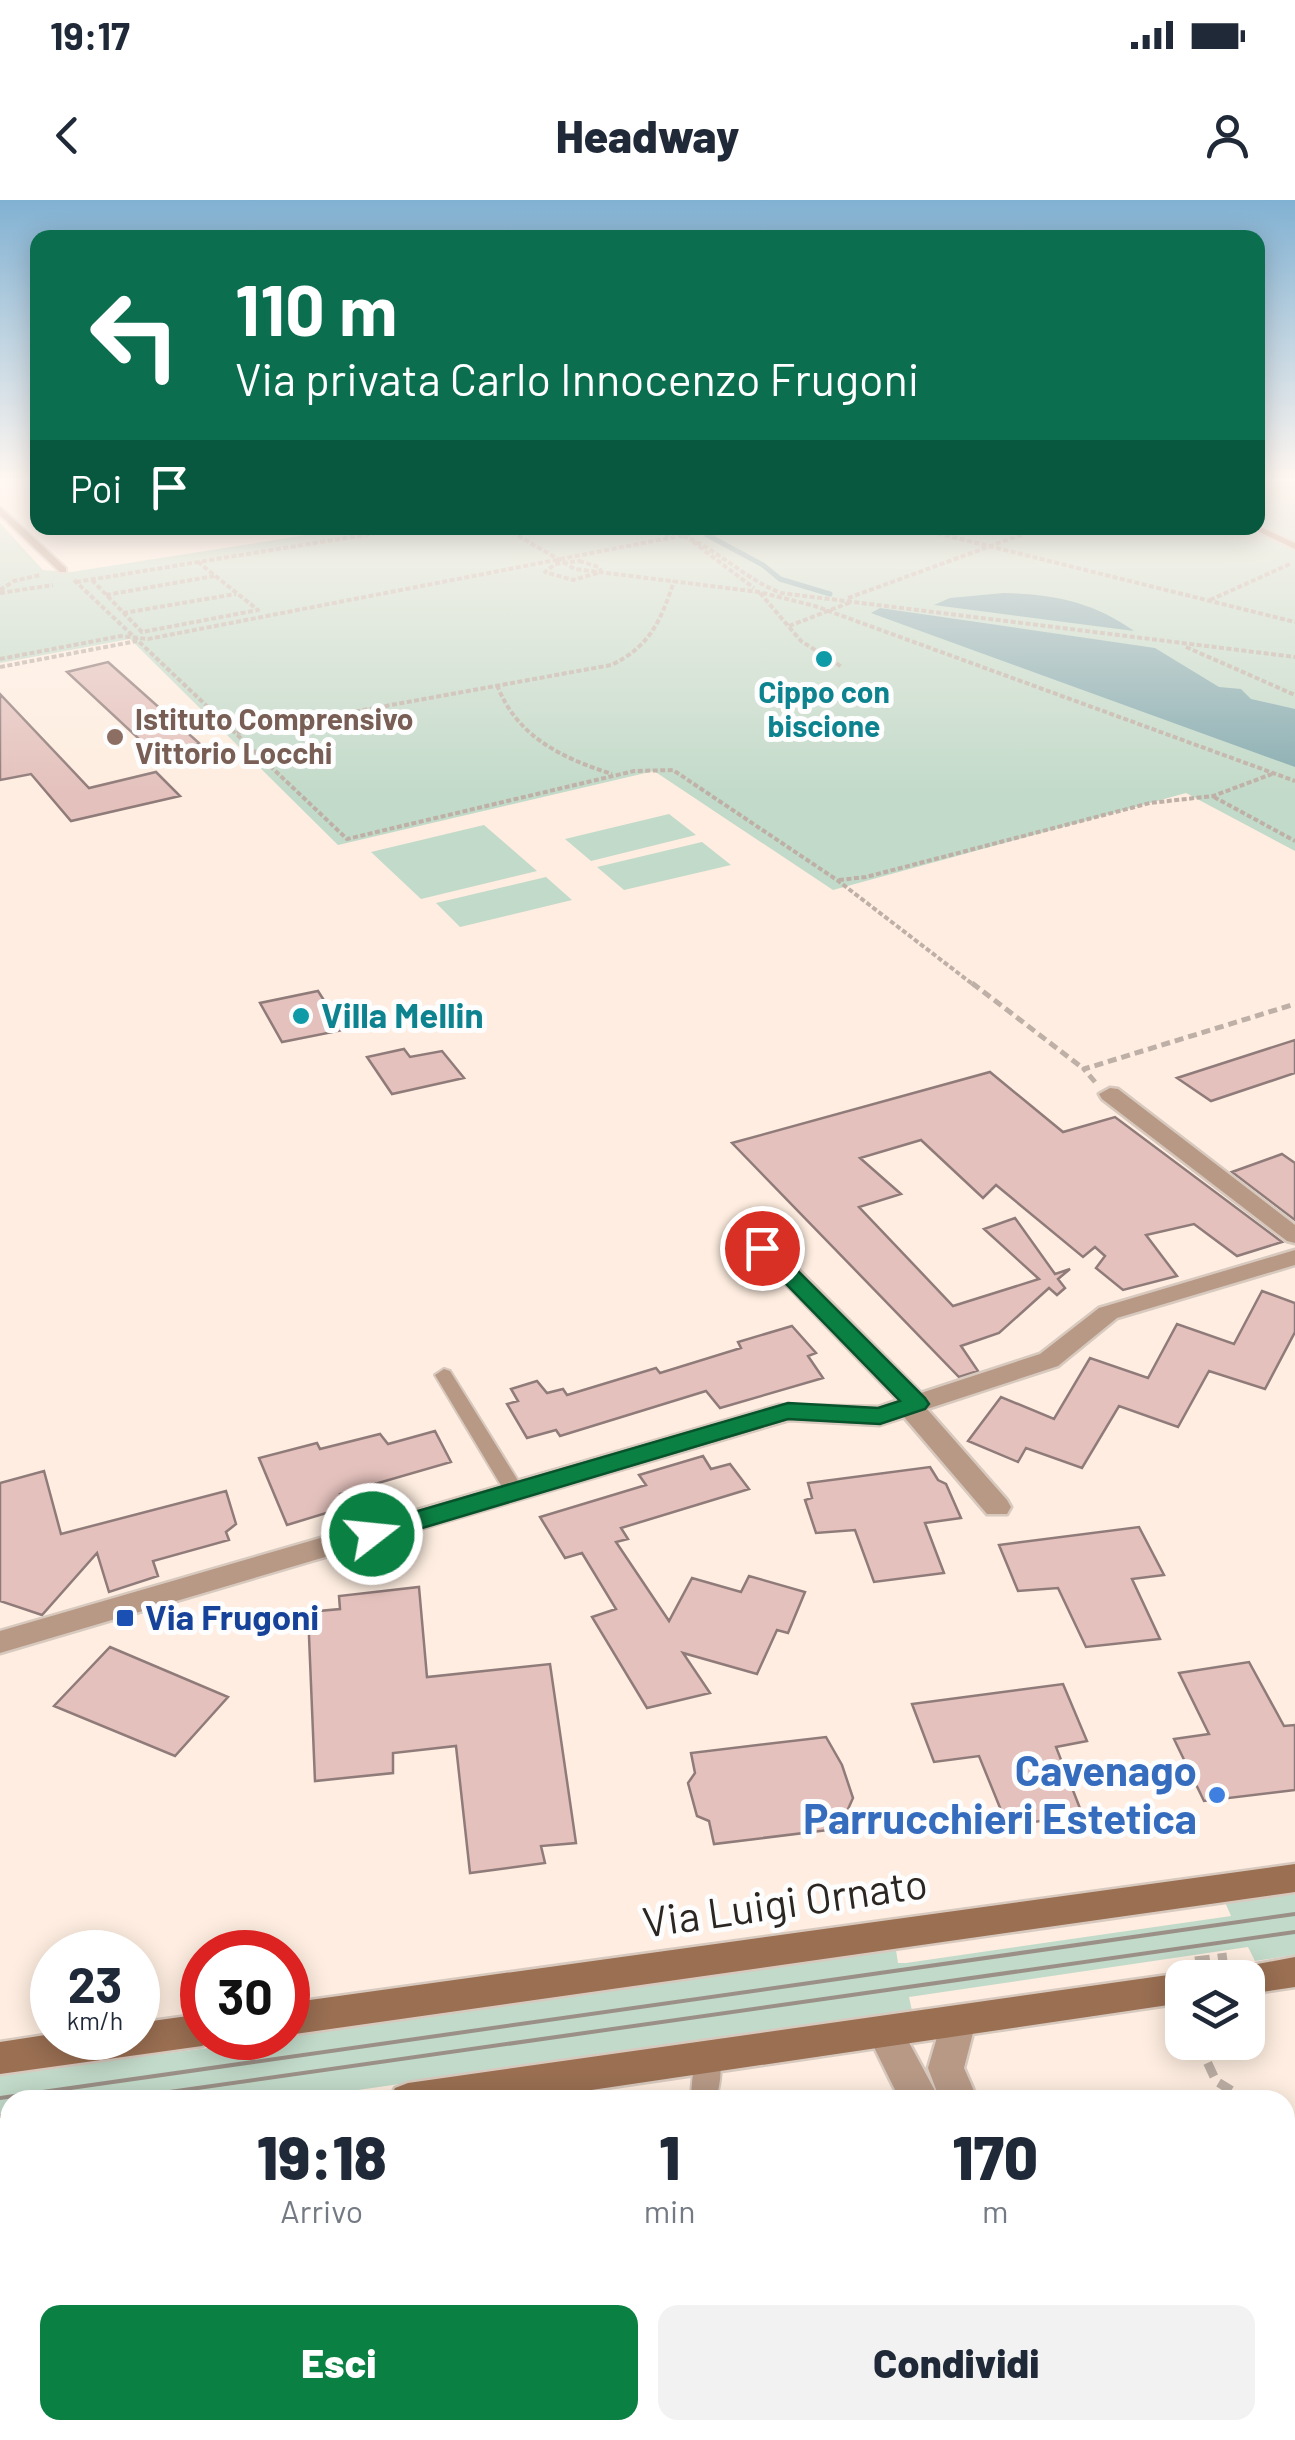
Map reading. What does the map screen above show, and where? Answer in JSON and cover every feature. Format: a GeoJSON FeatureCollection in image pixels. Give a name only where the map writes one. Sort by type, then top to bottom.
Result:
{"type":"FeatureCollection","features":[{"type":"Feature","properties":{"kind":"main road","name":"Via Luigi Ornato"},"geometry":{"type":"LineString","coordinates":[[310,2016],[1295,1878]]}},
{"type":"Feature","properties":{"kind":"main road"},"geometry":{"type":"LineString","coordinates":[[1265,1969],[1295,1972]]}},
{"type":"Feature","properties":{"kind":"main road"},"geometry":{"type":"LineString","coordinates":[[487,2090],[885,2033],[1165,1979]]}},
{"type":"Feature","properties":{"kind":"main road"},"geometry":{"type":"LineString","coordinates":[[0,2058],[180,2033]]}},
{"type":"Feature","properties":{"kind":"street"},"geometry":{"type":"LineString","coordinates":[[1110,1094],[1291,1228]]}},
{"type":"Feature","properties":{"kind":"street"},"geometry":{"type":"LineString","coordinates":[[762,1248],[913,1405],[998,1507]]}},
{"type":"Feature","properties":{"kind":"street"},"geometry":{"type":"LineString","coordinates":[[0,1642],[788,1411],[880,1416],[1049,1360],[1108,1313],[1295,1257]]}},
{"type":"Feature","properties":{"kind":"street"},"geometry":{"type":"LineString","coordinates":[[954,2090],[946,2068],[958,2021]]}},
{"type":"Feature","properties":{"kind":"street"},"geometry":{"type":"LineString","coordinates":[[885,2033],[915,2090]]}},
{"type":"Feature","properties":{"kind":"lane"},"geometry":{"type":"LineString","coordinates":[[444,1375],[515,1492]]}},
{"type":"Feature","properties":{"kind":"lane"},"geometry":{"type":"LineString","coordinates":[[705,2090],[707,2058]]}},
{"type":"Feature","properties":{"kind":"path"},"geometry":{"type":"LineString","coordinates":[[0,592],[53,585]]}},
{"type":"Feature","properties":{"kind":"path"},"geometry":{"type":"LineString","coordinates":[[79,585],[347,839],[617,775],[672,770],[837,880],[1084,1069],[1110,1094]]}},
{"type":"Feature","properties":{"kind":"path"},"geometry":{"type":"LineString","coordinates":[[96,585],[142,632],[258,610],[226,585]]}},
{"type":"Feature","properties":{"kind":"path"},"geometry":{"type":"LineString","coordinates":[[106,595],[166,585]]}},
{"type":"Feature","properties":{"kind":"path"},"geometry":{"type":"LineString","coordinates":[[0,659],[121,636],[148,639],[433,585]]}},
{"type":"Feature","properties":{"kind":"path"},"geometry":{"type":"LineString","coordinates":[[236,733],[611,665],[641,652],[658,627],[673,585]]}},
{"type":"Feature","properties":{"kind":"path"},"geometry":{"type":"LineString","coordinates":[[701,585],[1295,659]]}},
{"type":"Feature","properties":{"kind":"path"},"geometry":{"type":"LineString","coordinates":[[745,585],[829,611],[1295,780]]}},
{"type":"Feature","properties":{"kind":"path"},"geometry":{"type":"LineString","coordinates":[[842,600],[885,585]]}},
{"type":"Feature","properties":{"kind":"path"},"geometry":{"type":"LineString","coordinates":[[1147,585],[1295,622]]}},
{"type":"Feature","properties":{"kind":"path"},"geometry":{"type":"LineString","coordinates":[[1209,600],[1243,585]]}},
{"type":"Feature","properties":{"kind":"path"},"geometry":{"type":"LineString","coordinates":[[759,592],[801,640],[842,667]]}},
{"type":"Feature","properties":{"kind":"path"},"geometry":{"type":"LineString","coordinates":[[123,613],[238,594]]}},
{"type":"Feature","properties":{"kind":"path"},"geometry":{"type":"LineString","coordinates":[[778,594],[851,602]]}},
{"type":"Feature","properties":{"kind":"path"},"geometry":{"type":"LineString","coordinates":[[790,626],[851,602]]}},
{"type":"Feature","properties":{"kind":"path"},"geometry":{"type":"LineString","coordinates":[[0,667],[139,639]]}},
{"type":"Feature","properties":{"kind":"path"},"geometry":{"type":"LineString","coordinates":[[1184,644],[1295,694]]}},
{"type":"Feature","properties":{"kind":"path"},"geometry":{"type":"LineString","coordinates":[[497,685],[509,717],[518,727],[569,756],[617,775]]}},
{"type":"Feature","properties":{"kind":"path"},"geometry":{"type":"LineString","coordinates":[[837,880],[866,877],[1150,803],[1213,796],[1274,773]]}},
{"type":"Feature","properties":{"kind":"path"},"geometry":{"type":"LineString","coordinates":[[1213,796],[1295,841]]}},
{"type":"Feature","properties":{"kind":"path"},"geometry":{"type":"LineString","coordinates":[[1084,1069],[1295,1004]]}},
{"type":"Feature","properties":{"kind":"path"},"geometry":{"type":"LineString","coordinates":[[1206,2060],[1216,2081],[1230,2090]]}},
{"type":"Feature","properties":{"kind":"green space"},"geometry":{"type":"Polygon","coordinates":[[[0,585],[1295,585],[1295,851],[1186,793],[833,890],[654,771],[338,845],[130,639],[0,663],[0,585]]]}},
{"type":"Feature","properties":{"kind":"green space"},"geometry":{"type":"Polygon","coordinates":[[[669,814],[696,835],[591,861],[565,839],[669,814]]]}},
{"type":"Feature","properties":{"kind":"green space"},"geometry":{"type":"Polygon","coordinates":[[[484,825],[537,871],[421,899],[371,852],[484,825]]]}},
{"type":"Feature","properties":{"kind":"green space"},"geometry":{"type":"Polygon","coordinates":[[[702,842],[731,865],[624,890],[597,867],[702,842]]]}},
{"type":"Feature","properties":{"kind":"green space"},"geometry":{"type":"Polygon","coordinates":[[[546,877],[572,900],[460,927],[436,903],[546,877]]]}},
{"type":"Feature","properties":{"kind":"green space"},"geometry":{"type":"Polygon","coordinates":[[[1295,1892],[1295,1955],[1254,1960],[1248,1947],[909,1997],[912,2011],[358,2090],[0,2090],[0,2074],[112,2060],[160,2060],[160,2054],[180,2052],[180,2060],[310,2060],[310,2031],[896,1950],[898,1963],[906,1963],[1231,1916],[1225,1902],[1295,1892]]]}},
{"type":"Feature","properties":{"kind":"water"},"geometry":{"type":"Polygon","coordinates":[[[1004,593],[1039,595],[1088,606],[1134,631],[934,605],[950,598],[1004,593]]]}},
{"type":"Feature","properties":{"kind":"water"},"geometry":{"type":"Polygon","coordinates":[[[880,608],[1155,648],[1219,687],[1241,689],[1251,699],[1295,709],[1295,767],[871,613],[880,608]]]}},
{"type":"Feature","properties":{"kind":"building"},"geometry":{"type":"Polygon","coordinates":[[[108,662],[199,743],[154,753],[67,672],[108,662]]]}},
{"type":"Feature","properties":{"kind":"building"},"geometry":{"type":"Polygon","coordinates":[[[0,694],[89,788],[156,772],[180,796],[71,821],[31,774],[0,780],[0,694]]]}},
{"type":"Feature","properties":{"kind":"building","name":"Villa Mellin"},"geometry":{"type":"Polygon","coordinates":[[[318,991],[343,1030],[282,1042],[260,1003],[318,991]]]}},
{"type":"Feature","properties":{"kind":"building"},"geometry":{"type":"Polygon","coordinates":[[[1295,1040],[1295,1073],[1211,1101],[1177,1078],[1295,1040]]]}},
{"type":"Feature","properties":{"kind":"building"},"geometry":{"type":"Polygon","coordinates":[[[404,1049],[410,1057],[442,1051],[464,1078],[392,1094],[367,1057],[404,1049]]]}},
{"type":"Feature","properties":{"kind":"building"},"geometry":{"type":"Polygon","coordinates":[[[990,1072],[1063,1132],[1115,1117],[1282,1242],[1237,1256],[1194,1224],[1146,1235],[1177,1276],[1123,1290],[1096,1268],[1105,1256],[1095,1247],[1083,1257],[996,1185],[983,1198],[921,1140],[860,1158],[901,1194],[859,1207],[953,1306],[1039,1279],[984,1229],[1015,1218],[1055,1274],[1070,1269],[1058,1279],[1065,1288],[1057,1295],[1049,1288],[999,1333],[961,1346],[978,1371],[959,1377],[732,1143],[990,1072]]]}},
{"type":"Feature","properties":{"kind":"building"},"geometry":{"type":"Polygon","coordinates":[[[1282,1154],[1295,1163],[1295,1220],[1232,1172],[1282,1154]]]}},
{"type":"Feature","properties":{"kind":"building"},"geometry":{"type":"Polygon","coordinates":[[[1262,1291],[1295,1303],[1295,1332],[1265,1389],[1209,1371],[1178,1427],[1119,1406],[1082,1468],[1026,1448],[1018,1462],[968,1441],[1001,1397],[1054,1419],[1090,1358],[1148,1378],[1177,1324],[1234,1344],[1262,1291]]]}},
{"type":"Feature","properties":{"kind":"building"},"geometry":{"type":"Polygon","coordinates":[[[792,1326],[816,1353],[808,1356],[823,1378],[720,1408],[706,1391],[560,1436],[556,1430],[527,1438],[507,1404],[518,1401],[511,1389],[537,1381],[547,1393],[563,1389],[567,1395],[656,1368],[660,1373],[741,1348],[738,1342],[792,1326]]]}},
{"type":"Feature","properties":{"kind":"building"},"geometry":{"type":"Polygon","coordinates":[[[435,1431],[451,1462],[340,1494],[346,1507],[287,1525],[259,1458],[317,1443],[320,1449],[380,1434],[388,1444],[435,1431]]]}},
{"type":"Feature","properties":{"kind":"building"},"geometry":{"type":"Polygon","coordinates":[[[703,1456],[711,1469],[730,1464],[749,1489],[621,1528],[628,1539],[616,1542],[669,1621],[692,1578],[741,1592],[749,1576],[805,1592],[788,1633],[777,1630],[757,1674],[683,1653],[710,1693],[647,1708],[592,1617],[616,1609],[582,1553],[565,1558],[540,1517],[646,1485],[639,1475],[703,1456]]]}},
{"type":"Feature","properties":{"kind":"building"},"geometry":{"type":"Polygon","coordinates":[[[930,1467],[938,1480],[946,1484],[961,1518],[925,1523],[944,1573],[874,1582],[855,1530],[816,1533],[805,1500],[812,1498],[808,1483],[930,1467]]]}},
{"type":"Feature","properties":{"kind":"building"},"geometry":{"type":"Polygon","coordinates":[[[44,1471],[61,1534],[226,1491],[236,1524],[226,1532],[229,1540],[153,1561],[158,1576],[109,1592],[97,1553],[42,1615],[0,1601],[0,1483],[44,1471]]]}},
{"type":"Feature","properties":{"kind":"building"},"geometry":{"type":"Polygon","coordinates":[[[1139,1527],[1164,1575],[1132,1579],[1160,1639],[1086,1647],[1058,1588],[1018,1591],[999,1545],[1139,1527]]]}},
{"type":"Feature","properties":{"kind":"building"},"geometry":{"type":"Polygon","coordinates":[[[419,1587],[427,1677],[550,1664],[576,1843],[541,1846],[545,1863],[470,1873],[456,1746],[393,1753],[393,1773],[315,1781],[308,1612],[340,1609],[339,1596],[419,1587]]]}},
{"type":"Feature","properties":{"kind":"building"},"geometry":{"type":"Polygon","coordinates":[[[110,1647],[228,1697],[175,1756],[54,1706],[110,1647]]]}},
{"type":"Feature","properties":{"kind":"building"},"geometry":{"type":"Polygon","coordinates":[[[1249,1662],[1284,1726],[1295,1725],[1295,1790],[1204,1801],[1174,1739],[1209,1734],[1179,1673],[1249,1662]]]}},
{"type":"Feature","properties":{"kind":"building"},"geometry":{"type":"Polygon","coordinates":[[[1063,1684],[1087,1741],[1056,1747],[1083,1816],[1007,1825],[979,1756],[934,1762],[912,1704],[1063,1684]]]}},
{"type":"Feature","properties":{"kind":"building"},"geometry":{"type":"Polygon","coordinates":[[[826,1737],[842,1765],[853,1798],[848,1809],[853,1827],[714,1844],[709,1821],[697,1816],[688,1783],[695,1773],[691,1753],[826,1737]]]}},
{"type":"Feature","properties":{"kind":"waterway"},"geometry":{"type":"LineString","coordinates":[[798,585],[830,594]]}},
{"type":"Feature","properties":{"kind":"tram line"},"geometry":{"type":"LineString","coordinates":[[56,2090],[1295,1914]]}},
{"type":"Feature","properties":{"kind":"tram line"},"geometry":{"type":"LineString","coordinates":[[183,2090],[1295,1932]]}},
{"type":"Feature","properties":{"kind":"place","name":"Cippo con biscione"},"geometry":{"type":"Point","coordinates":[824,659]}},
{"type":"Feature","properties":{"kind":"place","name":"Istituto Comprensivo Vittorio Locchi"},"geometry":{"type":"Point","coordinates":[115,737]}},
{"type":"Feature","properties":{"kind":"place","name":"Villa Mellin"},"geometry":{"type":"Point","coordinates":[301,1016]}},
{"type":"Feature","properties":{"kind":"place","name":"Via Frugoni"},"geometry":{"type":"Point","coordinates":[125,1618]}},
{"type":"Feature","properties":{"kind":"place","name":"Cavenago Parrucchieri Estetica"},"geometry":{"type":"Point","coordinates":[1217,1795]}},
{"type":"Feature","properties":{"kind":"route"},"geometry":{"type":"LineString","coordinates":[[372,1534],[788,1411],[880,1416],[917,1404],[762,1248]]}}]}
